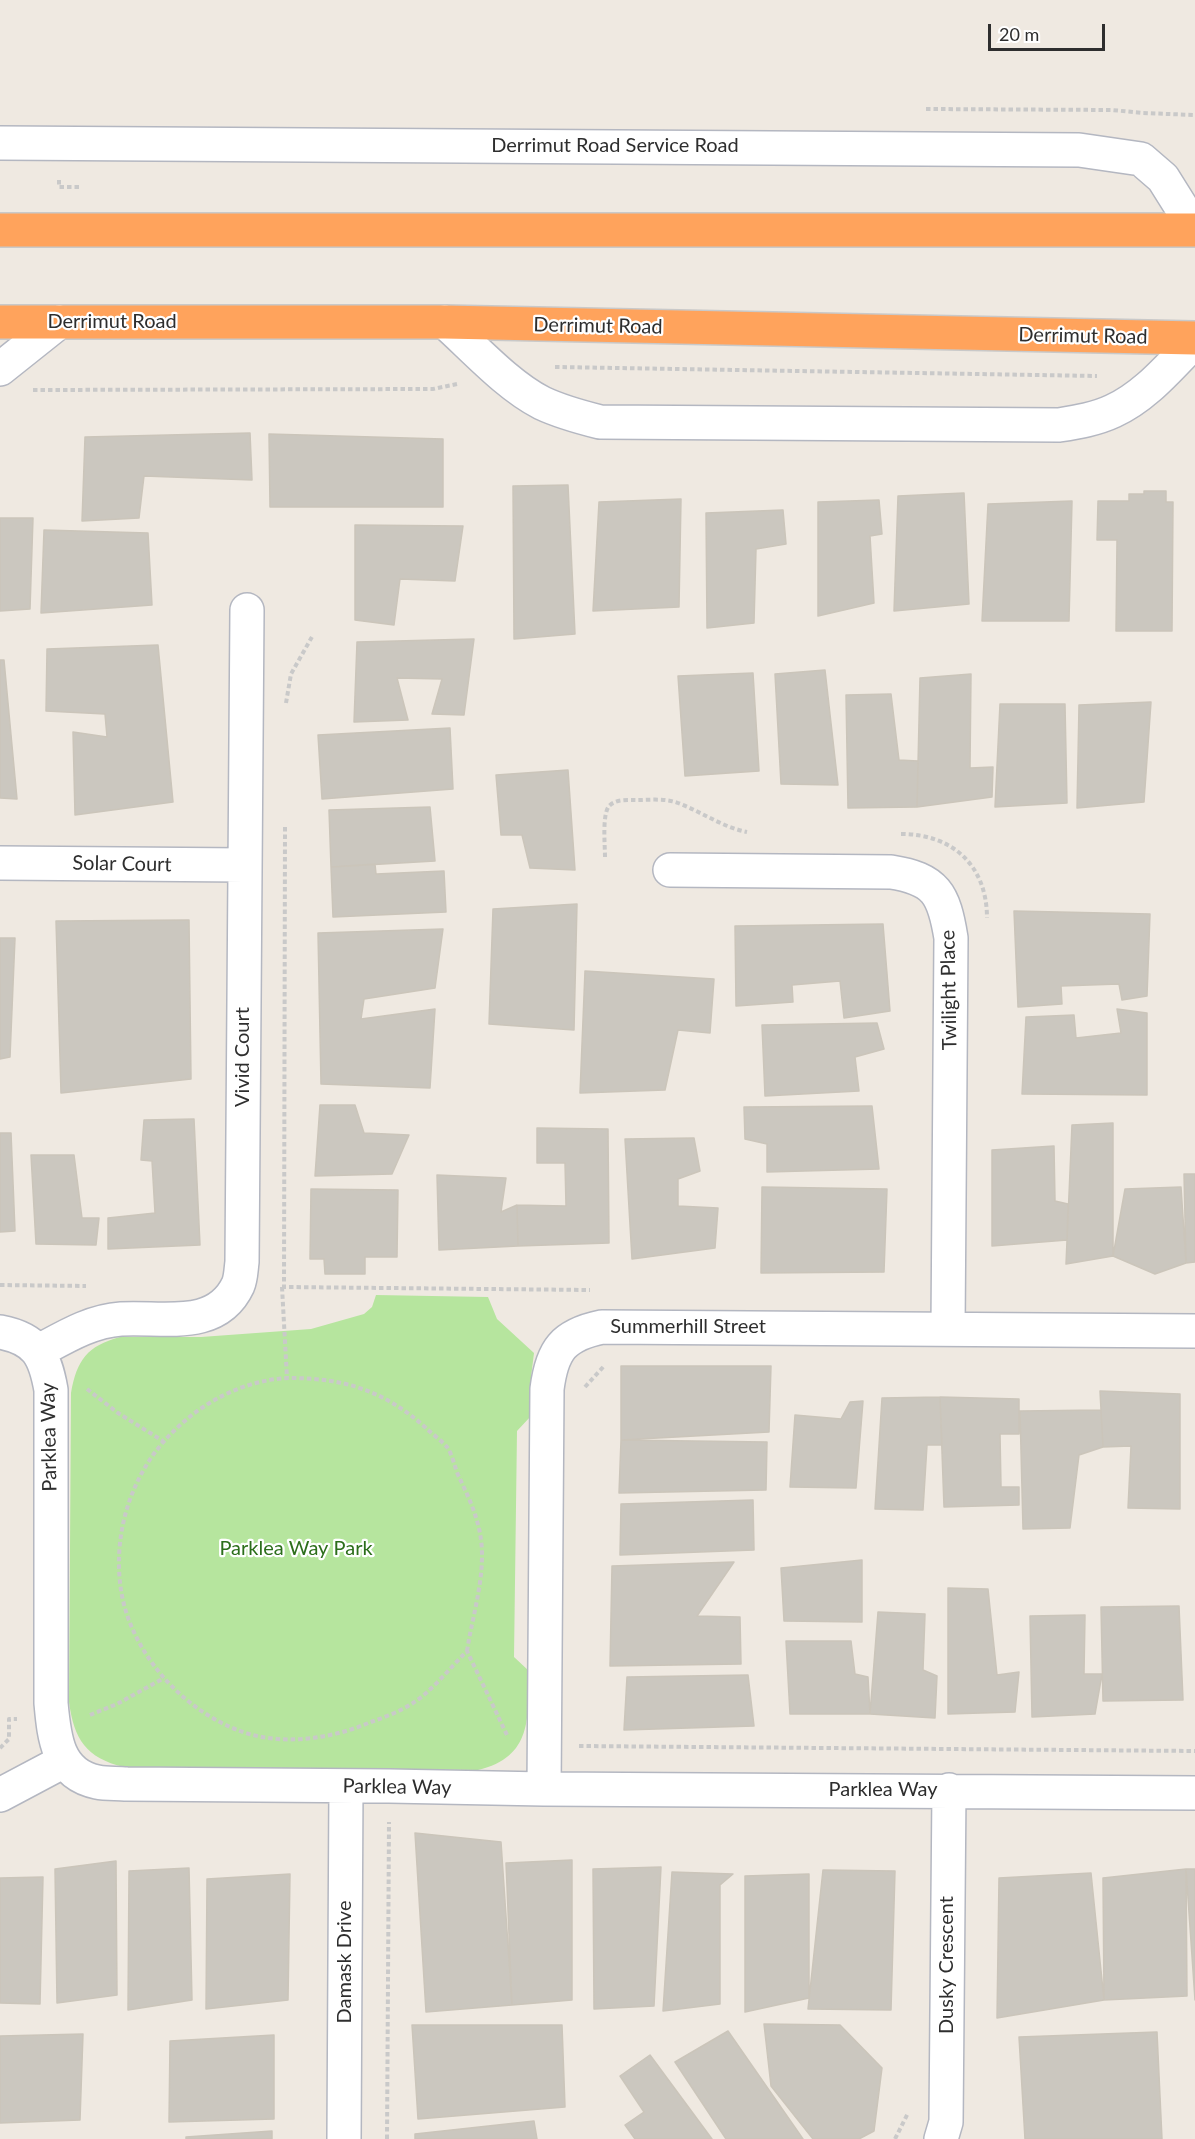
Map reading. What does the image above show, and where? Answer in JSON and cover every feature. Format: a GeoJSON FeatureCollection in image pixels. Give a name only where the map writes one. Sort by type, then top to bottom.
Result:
{"type":"FeatureCollection","features":[{"type":"Feature","properties":{"kind":"highway"},"geometry":{"type":"LineString","coordinates":[[0,230],[1195,229]]}},
{"type":"Feature","properties":{"kind":"highway","name":"Derrimut Road"},"geometry":{"type":"LineString","coordinates":[[0,322],[445,322],[1195,340]]}},
{"type":"Feature","properties":{"kind":"street","name":"Derrimut Road Service Road"},"geometry":{"type":"LineString","coordinates":[[0,143],[1079,150],[1141,159],[1163,178],[1195,229]]}},
{"type":"Feature","properties":{"kind":"street"},"geometry":{"type":"LineString","coordinates":[[0,369],[59,322]]}},
{"type":"Feature","properties":{"kind":"street"},"geometry":{"type":"LineString","coordinates":[[445,322],[521,389],[541,402],[570,415],[600,422],[1059,425],[1087,421],[1114,411],[1134,399],[1152,386],[1195,340]]}},
{"type":"Feature","properties":{"kind":"street","name":"Vivid Court"},"geometry":{"type":"LineString","coordinates":[[238,1284],[242,1262],[247,610]]}},
{"type":"Feature","properties":{"kind":"street","name":"Solar Court"},"geometry":{"type":"LineString","coordinates":[[0,862],[244,865]]}},
{"type":"Feature","properties":{"kind":"street","name":"Twilight Place"},"geometry":{"type":"LineString","coordinates":[[670,870],[891,872],[912,875],[936,889],[942,899],[951,938],[948,1328]]}},
{"type":"Feature","properties":{"kind":"street"},"geometry":{"type":"LineString","coordinates":[[0,1332],[14,1335],[39,1351],[83,1328],[119,1319],[184,1320],[206,1314],[226,1302],[238,1284]]}},
{"type":"Feature","properties":{"kind":"street","name":"Summerhill Street"},"geometry":{"type":"LineString","coordinates":[[544,1789],[547,1389],[552,1361],[560,1347],[570,1338],[586,1330],[602,1327],[1195,1330]]}},
{"type":"Feature","properties":{"kind":"street","name":"Parklea Way"},"geometry":{"type":"LineString","coordinates":[[39,1351],[47,1367],[51,1390],[52,1722],[55,1741],[64,1761],[78,1774],[96,1782],[544,1789],[1195,1793]]}},
{"type":"Feature","properties":{"kind":"street"},"geometry":{"type":"LineString","coordinates":[[0,1795],[64,1761]]}},
{"type":"Feature","properties":{"kind":"street","name":"Damask Drive"},"geometry":{"type":"LineString","coordinates":[[344,2139],[346,1786]]}},
{"type":"Feature","properties":{"kind":"street","name":"Dusky Crescent"},"geometry":{"type":"LineString","coordinates":[[941,2139],[946,2122],[949,1791]]}},
{"type":"Feature","properties":{"kind":"path"},"geometry":{"type":"LineString","coordinates":[[549,367],[1102,376]]}},
{"type":"Feature","properties":{"kind":"path"},"geometry":{"type":"LineString","coordinates":[[28,390],[433,389],[464,382]]}},
{"type":"Feature","properties":{"kind":"path"},"geometry":{"type":"LineString","coordinates":[[286,703],[291,674],[313,635]]}},
{"type":"Feature","properties":{"kind":"path"},"geometry":{"type":"LineString","coordinates":[[605,857],[605,815],[615,802],[623,800],[677,802],[716,822],[756,833]]}},
{"type":"Feature","properties":{"kind":"path"},"geometry":{"type":"LineString","coordinates":[[285,822],[284,1287],[287,1378]]}},
{"type":"Feature","properties":{"kind":"path"},"geometry":{"type":"LineString","coordinates":[[892,834],[927,836],[953,847],[962,854],[986,894],[987,923]]}},
{"type":"Feature","properties":{"kind":"path"},"geometry":{"type":"LineString","coordinates":[[238,1284],[284,1287]]}},
{"type":"Feature","properties":{"kind":"path"},"geometry":{"type":"LineString","coordinates":[[287,1378],[321,1380],[365,1388],[387,1399],[412,1416],[449,1449],[453,1465],[472,1503],[480,1528],[482,1556],[479,1592],[467,1651],[414,1702],[354,1730],[317,1738],[254,1735],[200,1710],[180,1695],[164,1678],[144,1650],[130,1620],[121,1591],[119,1559],[121,1533],[126,1512],[149,1460],[163,1441],[190,1416],[220,1396],[249,1385],[287,1378]]}},
{"type":"Feature","properties":{"kind":"path"},"geometry":{"type":"LineString","coordinates":[[83,1386],[118,1413],[163,1441]]}},
{"type":"Feature","properties":{"kind":"path"},"geometry":{"type":"LineString","coordinates":[[467,1651],[510,1742],[517,1748],[544,1746],[1195,1751]]}},
{"type":"Feature","properties":{"kind":"path"},"geometry":{"type":"LineString","coordinates":[[52,1722],[77,1721],[117,1704],[164,1678]]}},
{"type":"Feature","properties":{"kind":"path"},"geometry":{"type":"LineString","coordinates":[[387,2139],[389,1786]]}},
{"type":"Feature","properties":{"kind":"green space","name":"Parklea Way Park"},"geometry":{"type":"Polygon","coordinates":[[[376,1295],[488,1297],[497,1319],[534,1353],[531,1377],[531,1416],[517,1431],[514,1657],[529,1671],[527,1719],[518,1745],[509,1756],[496,1764],[478,1770],[124,1767],[100,1758],[84,1745],[79,1736],[74,1726],[69,1702],[71,1393],[80,1363],[99,1345],[120,1337],[201,1337],[311,1329],[364,1314],[372,1307],[376,1295]]]}},
{"type":"Feature","properties":{"kind":"building"},"geometry":{"type":"Polygon","coordinates":[[[250,433],[252,480],[144,476],[139,518],[82,521],[85,437],[250,433]]]}},
{"type":"Feature","properties":{"kind":"building"},"geometry":{"type":"Polygon","coordinates":[[[269,434],[443,439],[443,507],[270,507],[269,434]]]}},
{"type":"Feature","properties":{"kind":"building"},"geometry":{"type":"Polygon","coordinates":[[[568,485],[575,634],[514,639],[513,486],[568,485]]]}},
{"type":"Feature","properties":{"kind":"building"},"geometry":{"type":"Polygon","coordinates":[[[1144,491],[1166,491],[1166,502],[1173,502],[1172,631],[1116,631],[1117,540],[1097,540],[1098,501],[1129,501],[1129,494],[1144,494],[1144,491]]]}},
{"type":"Feature","properties":{"kind":"building"},"geometry":{"type":"Polygon","coordinates":[[[964,493],[969,604],[894,611],[898,496],[964,493]]]}},
{"type":"Feature","properties":{"kind":"building"},"geometry":{"type":"Polygon","coordinates":[[[681,499],[679,607],[593,611],[599,502],[681,499]]]}},
{"type":"Feature","properties":{"kind":"building"},"geometry":{"type":"Polygon","coordinates":[[[879,500],[882,534],[870,536],[874,603],[818,616],[818,502],[879,500]]]}},
{"type":"Feature","properties":{"kind":"building"},"geometry":{"type":"Polygon","coordinates":[[[1072,501],[1069,621],[982,621],[988,504],[1072,501]]]}},
{"type":"Feature","properties":{"kind":"building"},"geometry":{"type":"Polygon","coordinates":[[[783,510],[786,544],[756,549],[754,623],[707,628],[706,513],[783,510]]]}},
{"type":"Feature","properties":{"kind":"building"},"geometry":{"type":"Polygon","coordinates":[[[0,518],[33,518],[30,609],[0,611],[0,518]]]}},
{"type":"Feature","properties":{"kind":"building"},"geometry":{"type":"Polygon","coordinates":[[[355,525],[463,526],[455,581],[400,579],[394,625],[355,620],[355,525]]]}},
{"type":"Feature","properties":{"kind":"building"},"geometry":{"type":"Polygon","coordinates":[[[44,530],[148,533],[152,605],[41,613],[44,530]]]}},
{"type":"Feature","properties":{"kind":"building"},"geometry":{"type":"Polygon","coordinates":[[[474,639],[464,715],[432,714],[442,679],[397,678],[408,720],[354,722],[357,642],[474,639]]]}},
{"type":"Feature","properties":{"kind":"building"},"geometry":{"type":"Polygon","coordinates":[[[158,645],[173,802],[75,815],[73,732],[107,737],[105,714],[46,711],[47,649],[158,645]]]}},
{"type":"Feature","properties":{"kind":"building"},"geometry":{"type":"Polygon","coordinates":[[[0,660],[4,660],[17,799],[0,798],[0,660]]]}},
{"type":"Feature","properties":{"kind":"building"},"geometry":{"type":"Polygon","coordinates":[[[825,670],[838,785],[781,784],[775,674],[825,670]]]}},
{"type":"Feature","properties":{"kind":"building"},"geometry":{"type":"Polygon","coordinates":[[[753,673],[759,771],[685,776],[678,676],[753,673]]]}},
{"type":"Feature","properties":{"kind":"building"},"geometry":{"type":"Polygon","coordinates":[[[971,674],[970,768],[993,767],[992,797],[917,807],[920,678],[971,674]]]}},
{"type":"Feature","properties":{"kind":"building"},"geometry":{"type":"Polygon","coordinates":[[[891,694],[899,760],[918,761],[917,807],[848,808],[846,695],[891,694]]]}},
{"type":"Feature","properties":{"kind":"building"},"geometry":{"type":"Polygon","coordinates":[[[1151,702],[1144,802],[1077,808],[1079,705],[1151,702]]]}},
{"type":"Feature","properties":{"kind":"building"},"geometry":{"type":"Polygon","coordinates":[[[1000,704],[1065,704],[1067,803],[995,807],[1000,704]]]}},
{"type":"Feature","properties":{"kind":"building"},"geometry":{"type":"Polygon","coordinates":[[[450,728],[453,789],[322,799],[318,735],[450,728]]]}},
{"type":"Feature","properties":{"kind":"building"},"geometry":{"type":"Polygon","coordinates":[[[568,770],[575,870],[530,868],[522,835],[501,835],[496,775],[568,770]]]}},
{"type":"Feature","properties":{"kind":"building"},"geometry":{"type":"Polygon","coordinates":[[[430,807],[435,861],[331,867],[329,810],[430,807]]]}},
{"type":"Feature","properties":{"kind":"building"},"geometry":{"type":"Polygon","coordinates":[[[375,864],[376,874],[444,871],[446,912],[333,917],[331,867],[375,864]]]}},
{"type":"Feature","properties":{"kind":"building"},"geometry":{"type":"Polygon","coordinates":[[[577,904],[574,1030],[489,1024],[493,909],[577,904]]]}},
{"type":"Feature","properties":{"kind":"building"},"geometry":{"type":"Polygon","coordinates":[[[1014,911],[1150,914],[1147,996],[1122,1000],[1119,984],[1061,986],[1062,1004],[1018,1007],[1014,911]]]}},
{"type":"Feature","properties":{"kind":"building"},"geometry":{"type":"Polygon","coordinates":[[[189,920],[191,1079],[61,1093],[56,921],[189,920]]]}},
{"type":"Feature","properties":{"kind":"building"},"geometry":{"type":"Polygon","coordinates":[[[883,924],[890,1011],[844,1018],[840,981],[792,985],[793,1002],[736,1006],[735,926],[883,924]]]}},
{"type":"Feature","properties":{"kind":"building"},"geometry":{"type":"Polygon","coordinates":[[[443,929],[435,988],[364,999],[361,1019],[435,1009],[430,1088],[321,1084],[318,933],[443,929]]]}},
{"type":"Feature","properties":{"kind":"building"},"geometry":{"type":"Polygon","coordinates":[[[0,938],[15,938],[10,1057],[0,1059],[0,938]]]}},
{"type":"Feature","properties":{"kind":"building"},"geometry":{"type":"Polygon","coordinates":[[[585,971],[714,979],[710,1033],[678,1030],[665,1090],[580,1093],[585,971]]]}},
{"type":"Feature","properties":{"kind":"building"},"geometry":{"type":"Polygon","coordinates":[[[1117,1009],[1147,1013],[1147,1095],[1022,1094],[1026,1017],[1074,1015],[1076,1038],[1121,1033],[1117,1009]]]}},
{"type":"Feature","properties":{"kind":"building"},"geometry":{"type":"Polygon","coordinates":[[[877,1023],[884,1049],[855,1057],[859,1091],[765,1096],[762,1025],[877,1023]]]}},
{"type":"Feature","properties":{"kind":"building"},"geometry":{"type":"Polygon","coordinates":[[[320,1105],[355,1105],[364,1133],[409,1135],[392,1174],[315,1176],[320,1105]]]}},
{"type":"Feature","properties":{"kind":"building"},"geometry":{"type":"Polygon","coordinates":[[[872,1106],[879,1169],[767,1172],[767,1144],[745,1139],[744,1107],[872,1106]]]}},
{"type":"Feature","properties":{"kind":"building"},"geometry":{"type":"Polygon","coordinates":[[[194,1119],[200,1245],[108,1249],[108,1218],[155,1213],[152,1161],[141,1160],[144,1120],[194,1119]]]}},
{"type":"Feature","properties":{"kind":"building"},"geometry":{"type":"Polygon","coordinates":[[[1113,1123],[1113,1256],[1066,1264],[1072,1125],[1113,1123]]]}},
{"type":"Feature","properties":{"kind":"building"},"geometry":{"type":"Polygon","coordinates":[[[537,1128],[608,1129],[609,1243],[518,1246],[517,1205],[566,1206],[565,1163],[537,1163],[537,1128]]]}},
{"type":"Feature","properties":{"kind":"building"},"geometry":{"type":"Polygon","coordinates":[[[0,1133],[11,1133],[15,1231],[0,1232],[0,1133]]]}},
{"type":"Feature","properties":{"kind":"building"},"geometry":{"type":"Polygon","coordinates":[[[694,1138],[700,1171],[678,1179],[678,1206],[718,1208],[715,1248],[632,1259],[625,1139],[694,1138]]]}},
{"type":"Feature","properties":{"kind":"building"},"geometry":{"type":"Polygon","coordinates":[[[1054,1146],[1055,1201],[1068,1204],[1067,1240],[992,1246],[992,1150],[1054,1146]]]}},
{"type":"Feature","properties":{"kind":"building"},"geometry":{"type":"Polygon","coordinates":[[[31,1155],[74,1155],[82,1218],[99,1218],[96,1245],[36,1244],[31,1155]]]}},
{"type":"Feature","properties":{"kind":"building"},"geometry":{"type":"Polygon","coordinates":[[[1184,1174],[1195,1174],[1195,1262],[1186,1263],[1184,1174]]]}},
{"type":"Feature","properties":{"kind":"building"},"geometry":{"type":"Polygon","coordinates":[[[437,1175],[506,1178],[501,1212],[517,1205],[518,1246],[439,1250],[437,1175]]]}},
{"type":"Feature","properties":{"kind":"building"},"geometry":{"type":"Polygon","coordinates":[[[762,1187],[887,1189],[884,1272],[761,1273],[762,1187]]]}},
{"type":"Feature","properties":{"kind":"building"},"geometry":{"type":"Polygon","coordinates":[[[1181,1187],[1186,1263],[1155,1274],[1113,1256],[1125,1189],[1181,1187]]]}},
{"type":"Feature","properties":{"kind":"building"},"geometry":{"type":"Polygon","coordinates":[[[311,1189],[398,1190],[397,1257],[365,1257],[365,1274],[325,1274],[324,1259],[310,1259],[311,1189]]]}},
{"type":"Feature","properties":{"kind":"building"},"geometry":{"type":"Polygon","coordinates":[[[621,1366],[771,1366],[769,1432],[621,1440],[621,1366]]]}},
{"type":"Feature","properties":{"kind":"building"},"geometry":{"type":"Polygon","coordinates":[[[1100,1391],[1180,1394],[1180,1509],[1128,1508],[1131,1446],[1103,1447],[1100,1391]]]}},
{"type":"Feature","properties":{"kind":"building"},"geometry":{"type":"Polygon","coordinates":[[[940,1397],[942,1445],[927,1445],[923,1510],[875,1509],[882,1398],[940,1397]]]}},
{"type":"Feature","properties":{"kind":"building"},"geometry":{"type":"Polygon","coordinates":[[[940,1397],[1019,1399],[1019,1434],[1000,1434],[1001,1487],[1019,1487],[1019,1505],[944,1507],[940,1397]]]}},
{"type":"Feature","properties":{"kind":"building"},"geometry":{"type":"Polygon","coordinates":[[[863,1401],[856,1488],[790,1487],[795,1415],[841,1419],[850,1402],[863,1401]]]}},
{"type":"Feature","properties":{"kind":"building"},"geometry":{"type":"Polygon","coordinates":[[[1101,1410],[1103,1447],[1079,1455],[1070,1528],[1023,1529],[1020,1411],[1101,1410]]]}},
{"type":"Feature","properties":{"kind":"building"},"geometry":{"type":"Polygon","coordinates":[[[621,1440],[767,1442],[766,1490],[619,1493],[621,1440]]]}},
{"type":"Feature","properties":{"kind":"building"},"geometry":{"type":"Polygon","coordinates":[[[753,1500],[754,1550],[620,1555],[621,1504],[753,1500]]]}},
{"type":"Feature","properties":{"kind":"building"},"geometry":{"type":"Polygon","coordinates":[[[862,1560],[862,1622],[784,1621],[781,1568],[862,1560]]]}},
{"type":"Feature","properties":{"kind":"building"},"geometry":{"type":"Polygon","coordinates":[[[734,1562],[697,1616],[740,1617],[741,1664],[610,1666],[612,1566],[734,1562]]]}},
{"type":"Feature","properties":{"kind":"building"},"geometry":{"type":"Polygon","coordinates":[[[948,1588],[988,1589],[997,1675],[1019,1672],[1015,1712],[948,1714],[948,1588]]]}},
{"type":"Feature","properties":{"kind":"building"},"geometry":{"type":"Polygon","coordinates":[[[1179,1606],[1183,1700],[1103,1701],[1101,1607],[1179,1606]]]}},
{"type":"Feature","properties":{"kind":"building"},"geometry":{"type":"Polygon","coordinates":[[[878,1612],[925,1614],[923,1670],[937,1676],[935,1718],[870,1714],[878,1612]]]}},
{"type":"Feature","properties":{"kind":"building"},"geometry":{"type":"Polygon","coordinates":[[[1085,1615],[1084,1674],[1102,1674],[1095,1714],[1032,1717],[1030,1616],[1085,1615]]]}},
{"type":"Feature","properties":{"kind":"building"},"geometry":{"type":"Polygon","coordinates":[[[786,1641],[851,1641],[855,1674],[868,1677],[870,1714],[790,1714],[786,1641]]]}},
{"type":"Feature","properties":{"kind":"building"},"geometry":{"type":"Polygon","coordinates":[[[748,1675],[754,1726],[624,1730],[627,1677],[748,1675]]]}},
{"type":"Feature","properties":{"kind":"building"},"geometry":{"type":"Polygon","coordinates":[[[415,1833],[501,1842],[512,2005],[426,2012],[415,1833]]]}},
{"type":"Feature","properties":{"kind":"building"},"geometry":{"type":"Polygon","coordinates":[[[572,1860],[572,2000],[512,2005],[506,1863],[572,1860]]]}},
{"type":"Feature","properties":{"kind":"building"},"geometry":{"type":"Polygon","coordinates":[[[116,1861],[117,1995],[57,2003],[55,1869],[116,1861]]]}},
{"type":"Feature","properties":{"kind":"building"},"geometry":{"type":"Polygon","coordinates":[[[661,1867],[654,2006],[594,2009],[593,1869],[661,1867]]]}},
{"type":"Feature","properties":{"kind":"building"},"geometry":{"type":"Polygon","coordinates":[[[189,1868],[192,2000],[128,2010],[129,1871],[189,1868]]]}},
{"type":"Feature","properties":{"kind":"building"},"geometry":{"type":"Polygon","coordinates":[[[1186,1869],[1187,1996],[1104,2000],[1103,1878],[1186,1869]]]}},
{"type":"Feature","properties":{"kind":"building"},"geometry":{"type":"Polygon","coordinates":[[[1186,1869],[1195,1869],[1195,2000],[1186,1869]]]}},
{"type":"Feature","properties":{"kind":"building"},"geometry":{"type":"Polygon","coordinates":[[[823,1870],[895,1871],[891,2010],[808,2009],[823,1870]]]}},
{"type":"Feature","properties":{"kind":"building"},"geometry":{"type":"Polygon","coordinates":[[[672,1872],[733,1874],[720,1885],[720,2004],[663,2011],[672,1872]]]}},
{"type":"Feature","properties":{"kind":"building"},"geometry":{"type":"Polygon","coordinates":[[[1091,1873],[1104,2000],[997,2018],[999,1878],[1091,1873]]]}},
{"type":"Feature","properties":{"kind":"building"},"geometry":{"type":"Polygon","coordinates":[[[290,1874],[288,2000],[206,2009],[207,1879],[290,1874]]]}},
{"type":"Feature","properties":{"kind":"building"},"geometry":{"type":"Polygon","coordinates":[[[809,1874],[809,1998],[745,2012],[745,1876],[809,1874]]]}},
{"type":"Feature","properties":{"kind":"building"},"geometry":{"type":"Polygon","coordinates":[[[43,1877],[40,2004],[0,2003],[0,1878],[43,1877]]]}},
{"type":"Feature","properties":{"kind":"building"},"geometry":{"type":"Polygon","coordinates":[[[764,2024],[840,2025],[882,2068],[874,2131],[859,2139],[813,2139],[771,2086],[764,2024]]]}},
{"type":"Feature","properties":{"kind":"building"},"geometry":{"type":"Polygon","coordinates":[[[412,2025],[562,2025],[565,2107],[418,2119],[412,2025]]]}},
{"type":"Feature","properties":{"kind":"building"},"geometry":{"type":"Polygon","coordinates":[[[728,2031],[803,2139],[726,2139],[675,2062],[728,2031]]]}},
{"type":"Feature","properties":{"kind":"building"},"geometry":{"type":"Polygon","coordinates":[[[1157,2032],[1162,2139],[1025,2139],[1019,2037],[1157,2032]]]}},
{"type":"Feature","properties":{"kind":"building"},"geometry":{"type":"Polygon","coordinates":[[[83,2034],[80,2120],[0,2123],[0,2036],[83,2034]]]}},
{"type":"Feature","properties":{"kind":"building"},"geometry":{"type":"Polygon","coordinates":[[[274,2035],[274,2119],[169,2122],[170,2041],[274,2035]]]}},
{"type":"Feature","properties":{"kind":"building"},"geometry":{"type":"Polygon","coordinates":[[[650,2055],[712,2139],[635,2139],[625,2125],[644,2112],[620,2076],[650,2055]]]}},
{"type":"Feature","properties":{"kind":"building"},"geometry":{"type":"Polygon","coordinates":[[[534,2121],[537,2139],[415,2139],[415,2134],[534,2121]]]}},
{"type":"Feature","properties":{"kind":"building"},"geometry":{"type":"Polygon","coordinates":[[[272,2131],[272,2139],[186,2139],[186,2137],[272,2131]]]}}]}
